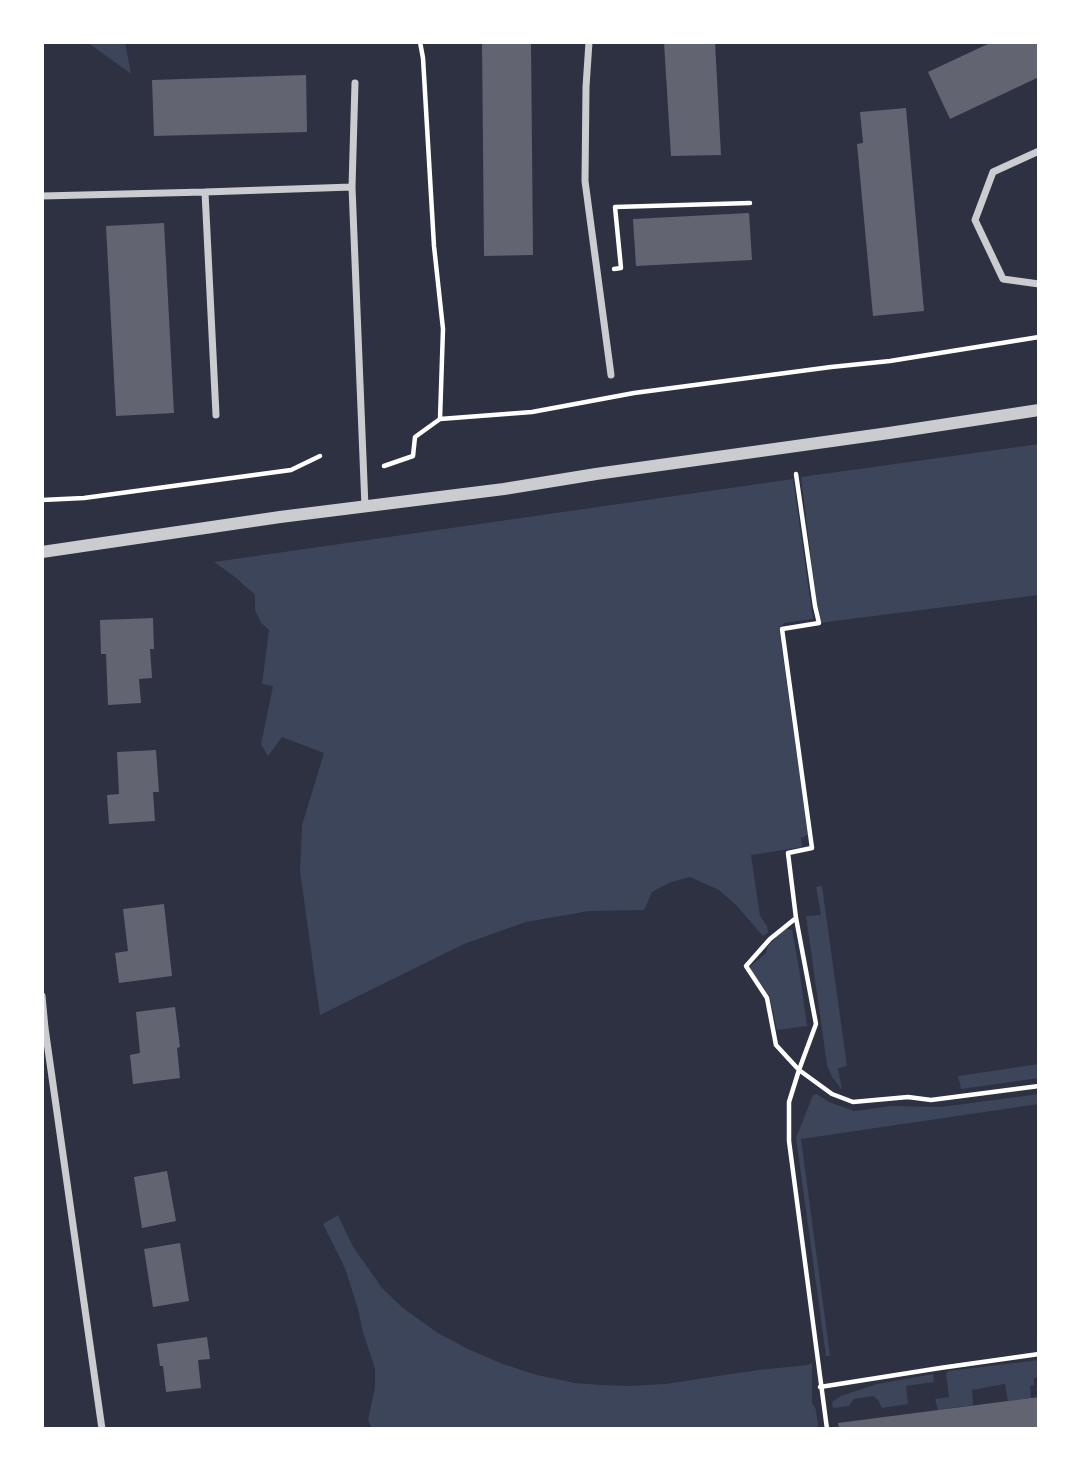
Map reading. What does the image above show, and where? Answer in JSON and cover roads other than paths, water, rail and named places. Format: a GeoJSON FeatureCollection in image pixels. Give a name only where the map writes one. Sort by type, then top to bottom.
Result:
{"type":"FeatureCollection","features":[{"type":"Feature","properties":{"kind":"street"},"geometry":{"type":"LineString","coordinates":[[589,42],[585,181],[611,375]]}},
{"type":"Feature","properties":{"kind":"street"},"geometry":{"type":"LineString","coordinates":[[355,83],[352,187],[365,507]]}},
{"type":"Feature","properties":{"kind":"street"},"geometry":{"type":"LineString","coordinates":[[1039,151],[993,172],[975,220],[1003,279],[1039,284]]}},
{"type":"Feature","properties":{"kind":"street"},"geometry":{"type":"LineString","coordinates":[[42,196],[352,187]]}},
{"type":"Feature","properties":{"kind":"street"},"geometry":{"type":"LineString","coordinates":[[205,192],[216,415]]}},
{"type":"Feature","properties":{"kind":"street"},"geometry":{"type":"LineString","coordinates":[[42,552],[193,529],[503,489],[1039,410]]}},
{"type":"Feature","properties":{"kind":"street"},"geometry":{"type":"LineString","coordinates":[[42,996],[102,1429]]}}]}
